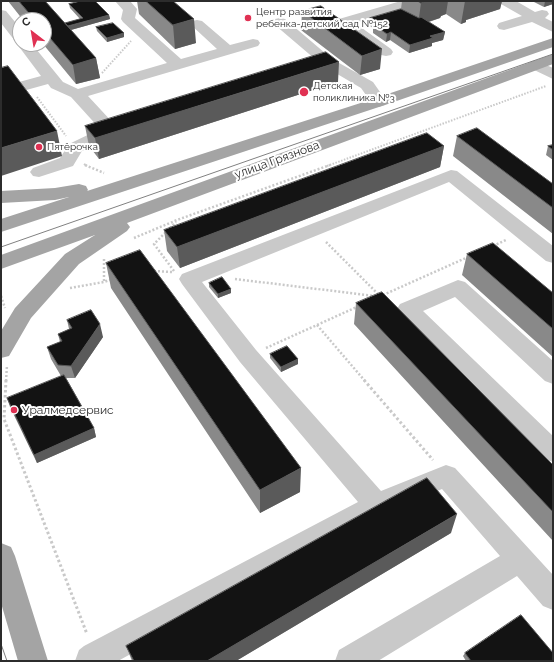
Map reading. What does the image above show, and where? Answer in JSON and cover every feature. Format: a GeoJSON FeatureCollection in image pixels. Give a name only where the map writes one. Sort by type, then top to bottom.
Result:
{"type":"FeatureCollection","features":[{"type":"Feature","properties":{"kind":"main road","name":"улица Грязнова"},"geometry":{"type":"LineString","coordinates":[[1,226],[379,102],[553,42]]}},
{"type":"Feature","properties":{"kind":"main road","name":"улица Грязнова"},"geometry":{"type":"LineString","coordinates":[[1,262],[553,59]]}},
{"type":"Feature","properties":{"kind":"main road"},"geometry":{"type":"LineString","coordinates":[[1,198],[55,194],[133,182]]}},
{"type":"Feature","properties":{"kind":"main road"},"geometry":{"type":"LineString","coordinates":[[1,350],[23,313],[72,259],[151,207]]}},
{"type":"Feature","properties":{"kind":"main road"},"geometry":{"type":"LineString","coordinates":[[1,556],[33,661]]}},
{"type":"Feature","properties":{"kind":"lane"},"geometry":{"type":"LineString","coordinates":[[122,1],[130,9],[128,19],[178,65]]}},
{"type":"Feature","properties":{"kind":"lane"},"geometry":{"type":"LineString","coordinates":[[386,52],[344,22],[416,1]]}},
{"type":"Feature","properties":{"kind":"lane"},"geometry":{"type":"LineString","coordinates":[[506,1],[553,28]]}},
{"type":"Feature","properties":{"kind":"lane"},"geometry":{"type":"LineString","coordinates":[[504,26],[553,10]]}},
{"type":"Feature","properties":{"kind":"lane"},"geometry":{"type":"LineString","coordinates":[[1,14],[12,28]]}},
{"type":"Feature","properties":{"kind":"lane"},"geometry":{"type":"LineString","coordinates":[[280,22],[320,64],[368,85],[379,102]]}},
{"type":"Feature","properties":{"kind":"lane"},"geometry":{"type":"LineString","coordinates":[[197,24],[228,51]]}},
{"type":"Feature","properties":{"kind":"lane"},"geometry":{"type":"LineString","coordinates":[[77,94],[253,43]]}},
{"type":"Feature","properties":{"kind":"lane"},"geometry":{"type":"LineString","coordinates":[[30,52],[57,85],[77,94],[118,128],[75,148],[67,162],[39,172]]}},
{"type":"Feature","properties":{"kind":"lane"},"geometry":{"type":"LineString","coordinates":[[535,65],[553,74]]}},
{"type":"Feature","properties":{"kind":"lane"},"geometry":{"type":"LineString","coordinates":[[1,92],[51,78]]}},
{"type":"Feature","properties":{"kind":"lane"},"geometry":{"type":"LineString","coordinates":[[377,505],[248,356],[189,279],[451,175],[553,256]]}},
{"type":"Feature","properties":{"kind":"lane"},"geometry":{"type":"LineString","coordinates":[[553,375],[458,287],[408,309],[553,452]]}},
{"type":"Feature","properties":{"kind":"lane"},"geometry":{"type":"LineString","coordinates":[[93,659],[377,505],[446,476],[553,596]]}},
{"type":"Feature","properties":{"kind":"lane"},"geometry":{"type":"LineString","coordinates":[[350,661],[520,559]]}},
{"type":"Feature","properties":{"kind":"path"},"geometry":{"type":"LineString","coordinates":[[110,85],[100,74],[141,31]]}},
{"type":"Feature","properties":{"kind":"path"},"geometry":{"type":"LineString","coordinates":[[133,238],[177,220],[553,83]]}},
{"type":"Feature","properties":{"kind":"path"},"geometry":{"type":"LineString","coordinates":[[28,85],[75,148],[85,164],[104,173]]}},
{"type":"Feature","properties":{"kind":"path"},"geometry":{"type":"LineString","coordinates":[[152,270],[175,272],[154,244],[177,220]]}},
{"type":"Feature","properties":{"kind":"path"},"geometry":{"type":"LineString","coordinates":[[313,230],[380,297]]}},
{"type":"Feature","properties":{"kind":"path"},"geometry":{"type":"LineString","coordinates":[[488,248],[523,232]]}},
{"type":"Feature","properties":{"kind":"path"},"geometry":{"type":"LineString","coordinates":[[373,300],[474,254]]}},
{"type":"Feature","properties":{"kind":"path"},"geometry":{"type":"LineString","coordinates":[[104,258],[104,282]]}},
{"type":"Feature","properties":{"kind":"path"},"geometry":{"type":"LineString","coordinates":[[65,289],[104,282],[117,277]]}},
{"type":"Feature","properties":{"kind":"path"},"geometry":{"type":"LineString","coordinates":[[231,278],[380,297],[408,309]]}},
{"type":"Feature","properties":{"kind":"path"},"geometry":{"type":"LineString","coordinates":[[1,296],[6,309]]}},
{"type":"Feature","properties":{"kind":"path"},"geometry":{"type":"LineString","coordinates":[[248,356],[366,303]]}},
{"type":"Feature","properties":{"kind":"path"},"geometry":{"type":"LineString","coordinates":[[316,325],[446,476]]}},
{"type":"Feature","properties":{"kind":"path"},"geometry":{"type":"LineString","coordinates":[[4,419],[93,659]]}},
{"type":"Feature","properties":{"kind":"building"},"geometry":{"type":"Polygon","coordinates":[[[19,1],[45,1],[96,58],[73,65],[52,40],[52,12],[28,12],[19,1]]]}},
{"type":"Feature","properties":{"kind":"building"},"geometry":{"type":"Polygon","coordinates":[[[81,1],[95,1],[109,15],[68,26],[65,23],[83,18],[69,4],[81,1]]]}},
{"type":"Feature","properties":{"kind":"building"},"geometry":{"type":"Polygon","coordinates":[[[146,1],[173,1],[194,19],[173,25],[146,1]]]}},
{"type":"Feature","properties":{"kind":"building"},"geometry":{"type":"Polygon","coordinates":[[[321,6],[382,49],[362,56],[302,11],[321,6]]]}},
{"type":"Feature","properties":{"kind":"building"},"geometry":{"type":"Polygon","coordinates":[[[401,9],[419,18],[421,17],[445,32],[430,36],[433,38],[410,45],[391,32],[387,34],[374,25],[378,24],[370,18],[401,9]]]}},
{"type":"Feature","properties":{"kind":"building"},"geometry":{"type":"Polygon","coordinates":[[[113,23],[124,33],[107,38],[96,27],[113,23]]]}},
{"type":"Feature","properties":{"kind":"building"},"geometry":{"type":"Polygon","coordinates":[[[326,52],[339,62],[95,138],[85,126],[326,52]]]}},
{"type":"Feature","properties":{"kind":"building"},"geometry":{"type":"Polygon","coordinates":[[[8,66],[57,131],[1,148],[1,68],[8,66]]]}},
{"type":"Feature","properties":{"kind":"building"},"geometry":{"type":"Polygon","coordinates":[[[477,128],[553,184],[553,208],[457,136],[477,128]]]}},
{"type":"Feature","properties":{"kind":"building"},"geometry":{"type":"Polygon","coordinates":[[[427,133],[444,146],[177,247],[164,230],[427,133]]]}},
{"type":"Feature","properties":{"kind":"building"},"geometry":{"type":"Polygon","coordinates":[[[553,145],[553,150],[548,146],[553,145]]]}},
{"type":"Feature","properties":{"kind":"building"},"geometry":{"type":"Polygon","coordinates":[[[493,243],[553,293],[553,329],[467,254],[493,243]]]}},
{"type":"Feature","properties":{"kind":"building"},"geometry":{"type":"Polygon","coordinates":[[[140,250],[301,468],[260,490],[106,263],[140,250]]]}},
{"type":"Feature","properties":{"kind":"building"},"geometry":{"type":"Polygon","coordinates":[[[222,277],[231,289],[218,294],[209,283],[222,277]]]}},
{"type":"Feature","properties":{"kind":"building"},"geometry":{"type":"Polygon","coordinates":[[[382,292],[553,465],[553,512],[356,303],[382,292]]]}},
{"type":"Feature","properties":{"kind":"building"},"geometry":{"type":"Polygon","coordinates":[[[91,310],[100,324],[71,366],[58,365],[47,347],[62,341],[58,334],[72,328],[67,320],[91,310]]]}},
{"type":"Feature","properties":{"kind":"building"},"geometry":{"type":"Polygon","coordinates":[[[287,346],[298,359],[281,367],[270,354],[287,346]]]}},
{"type":"Feature","properties":{"kind":"building"},"geometry":{"type":"Polygon","coordinates":[[[64,375],[94,428],[34,455],[7,398],[64,375]]]}},
{"type":"Feature","properties":{"kind":"building"},"geometry":{"type":"Polygon","coordinates":[[[427,478],[457,514],[207,661],[134,661],[126,646],[427,478]]]}},
{"type":"Feature","properties":{"kind":"building"},"geometry":{"type":"Polygon","coordinates":[[[521,615],[553,653],[553,661],[471,661],[465,653],[521,615]]]}},
{"type":"Feature","properties":{"kind":"tram line"},"geometry":{"type":"LineString","coordinates":[[1,247],[553,54]]}},
{"type":"Feature","properties":{"kind":"tram line"},"geometry":{"type":"LineString","coordinates":[[1,644],[7,661]]}},
{"type":"Feature","properties":{"kind":"place","name":"Центр развития ребенка-детский сад №152"},"geometry":{"type":"Point","coordinates":[248,18]}},
{"type":"Feature","properties":{"kind":"place","name":"Детская поликлиника №3"},"geometry":{"type":"Point","coordinates":[304,92]}},
{"type":"Feature","properties":{"kind":"place","name":"Пятёрочка"},"geometry":{"type":"Point","coordinates":[39,147]}},
{"type":"Feature","properties":{"kind":"place","name":"Уралмедсервис"},"geometry":{"type":"Point","coordinates":[14,410]}}]}
